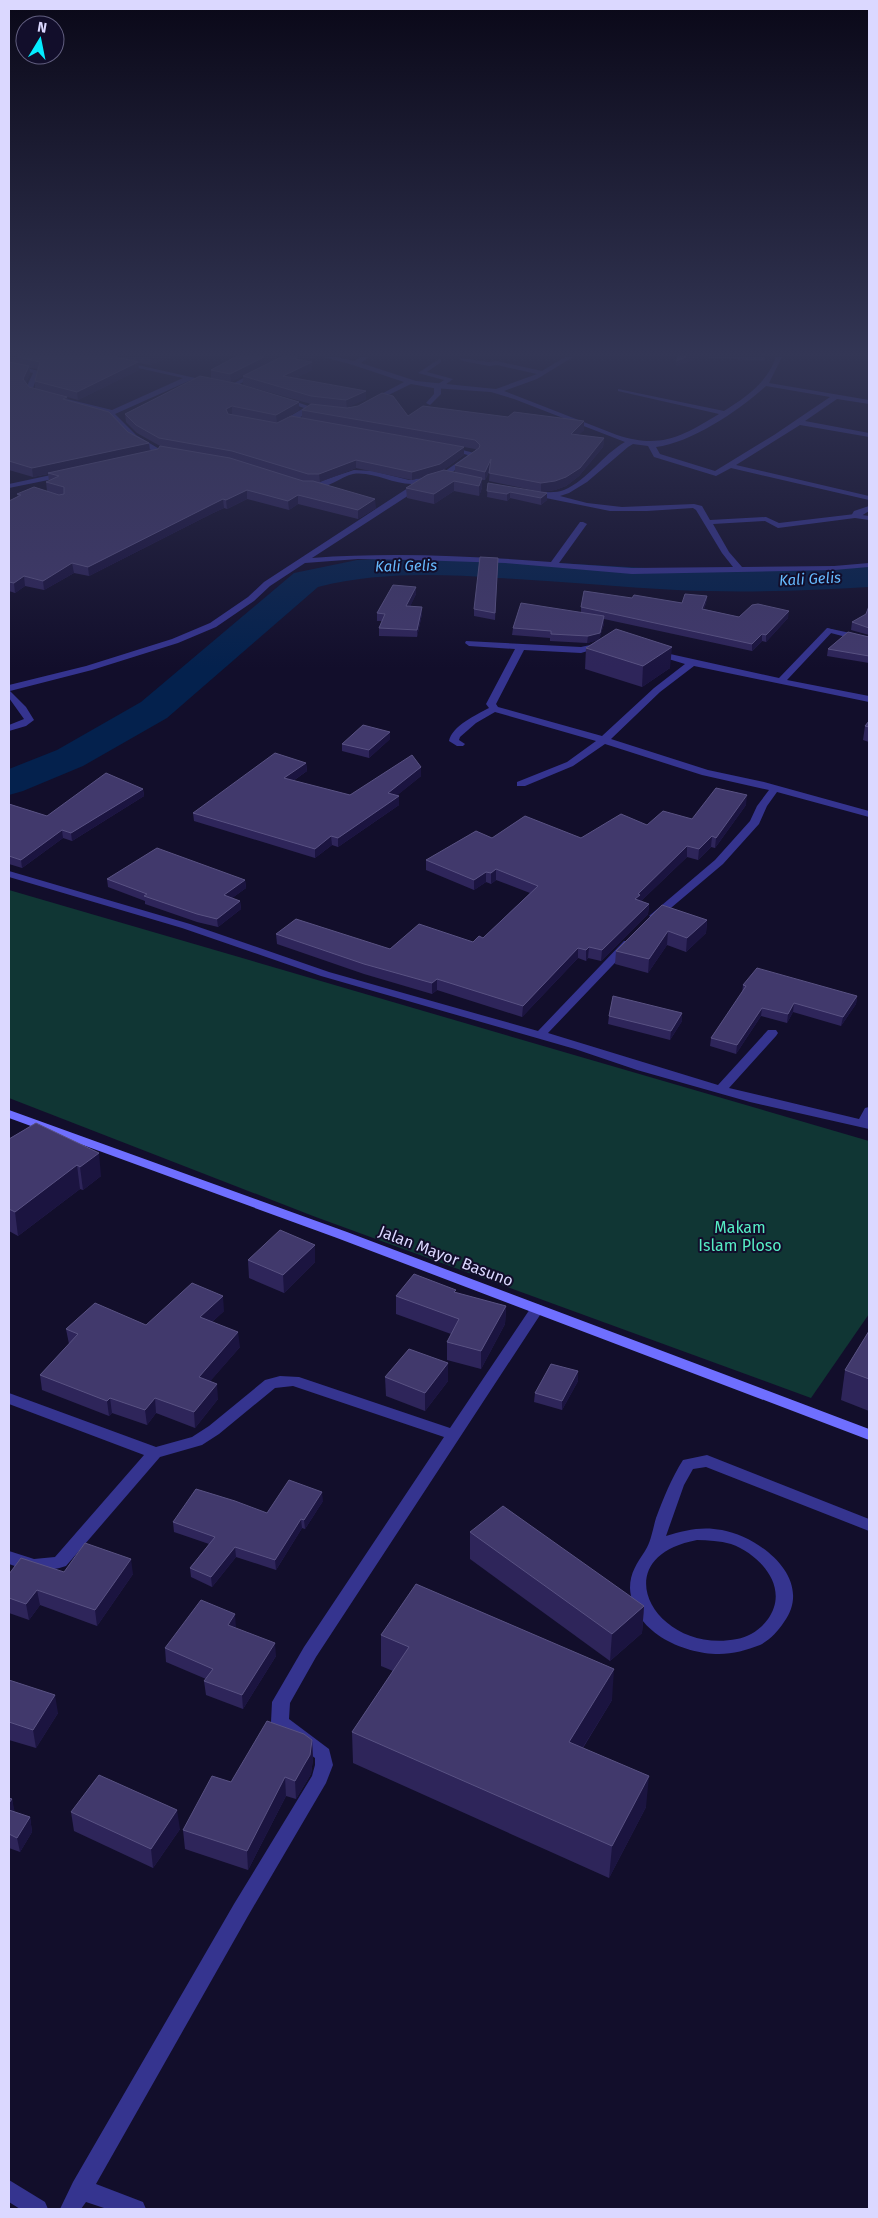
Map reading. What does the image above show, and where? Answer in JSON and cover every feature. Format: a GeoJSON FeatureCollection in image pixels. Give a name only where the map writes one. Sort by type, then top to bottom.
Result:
{"type":"FeatureCollection","features":[{"type":"Feature","properties":{"kind":"main road","name":"Jalan Mayor Basuno"},"geometry":{"type":"LineString","coordinates":[[9,1114],[537,1309],[869,1436]]}},
{"type":"Feature","properties":{"kind":"street"},"geometry":{"type":"LineString","coordinates":[[9,688],[89,668],[174,641],[213,625],[251,599],[266,584],[422,483],[444,476],[465,461]]}},
{"type":"Feature","properties":{"kind":"street"},"geometry":{"type":"LineString","coordinates":[[552,496],[572,490],[607,461]]}},
{"type":"Feature","properties":{"kind":"street"},"geometry":{"type":"LineString","coordinates":[[674,461],[716,474],[739,461]]}},
{"type":"Feature","properties":{"kind":"street"},"geometry":{"type":"LineString","coordinates":[[731,466],[869,498]]}},
{"type":"Feature","properties":{"kind":"street"},"geometry":{"type":"LineString","coordinates":[[12,485],[75,472]]}},
{"type":"Feature","properties":{"kind":"street"},"geometry":{"type":"LineString","coordinates":[[314,487],[327,484],[356,472],[406,483],[422,483]]}},
{"type":"Feature","properties":{"kind":"street"},"geometry":{"type":"LineString","coordinates":[[444,476],[459,479]]}},
{"type":"Feature","properties":{"kind":"street"},"geometry":{"type":"LineString","coordinates":[[12,485],[35,490]]}},
{"type":"Feature","properties":{"kind":"street"},"geometry":{"type":"LineString","coordinates":[[301,485],[332,491]]}},
{"type":"Feature","properties":{"kind":"street"},"geometry":{"type":"LineString","coordinates":[[523,492],[552,496],[598,508],[649,509],[694,506],[699,508],[726,553],[739,569]]}},
{"type":"Feature","properties":{"kind":"street"},"geometry":{"type":"LineString","coordinates":[[378,503],[387,506]]}},
{"type":"Feature","properties":{"kind":"street"},"geometry":{"type":"LineString","coordinates":[[854,516],[869,508]]}},
{"type":"Feature","properties":{"kind":"street"},"geometry":{"type":"LineString","coordinates":[[708,522],[766,519],[778,526],[854,516],[869,518]]}},
{"type":"Feature","properties":{"kind":"street"},"geometry":{"type":"LineString","coordinates":[[553,565],[583,524]]}},
{"type":"Feature","properties":{"kind":"street"},"geometry":{"type":"LineString","coordinates":[[303,561],[358,557],[506,561],[632,571],[869,565]]}},
{"type":"Feature","properties":{"kind":"street"},"geometry":{"type":"LineString","coordinates":[[781,681],[830,630],[869,640]]}},
{"type":"Feature","properties":{"kind":"street"},"geometry":{"type":"LineString","coordinates":[[469,643],[581,650],[609,642]]}},
{"type":"Feature","properties":{"kind":"street"},"geometry":{"type":"LineString","coordinates":[[521,647],[491,704],[494,709],[604,740],[706,773],[775,788],[869,814]]}},
{"type":"Feature","properties":{"kind":"street"},"geometry":{"type":"LineString","coordinates":[[647,650],[692,663],[869,699]]}},
{"type":"Feature","properties":{"kind":"street"},"geometry":{"type":"LineString","coordinates":[[521,784],[570,764],[604,740],[657,690],[692,663]]}},
{"type":"Feature","properties":{"kind":"street"},"geometry":{"type":"LineString","coordinates":[[9,693],[23,709],[29,720],[9,728]]}},
{"type":"Feature","properties":{"kind":"street"},"geometry":{"type":"LineString","coordinates":[[460,744],[454,741],[455,736],[473,721],[494,709]]}},
{"type":"Feature","properties":{"kind":"street"},"geometry":{"type":"LineString","coordinates":[[540,1035],[641,930],[719,862],[755,822],[762,806],[775,788]]}},
{"type":"Feature","properties":{"kind":"street"},"geometry":{"type":"LineString","coordinates":[[9,874],[90,896],[186,926],[325,974],[540,1035],[720,1090],[866,1125],[869,1111]]}},
{"type":"Feature","properties":{"kind":"street"},"geometry":{"type":"LineString","coordinates":[[720,1090],[772,1033]]}},
{"type":"Feature","properties":{"kind":"street"},"geometry":{"type":"LineString","coordinates":[[38,1139],[53,1130]]}},
{"type":"Feature","properties":{"kind":"street"},"geometry":{"type":"LineString","coordinates":[[70,2209],[241,1910],[320,1778],[324,1765],[323,1754],[280,1722],[281,1702],[310,1652],[537,1309]]}},
{"type":"Feature","properties":{"kind":"street"},"geometry":{"type":"LineString","coordinates":[[9,1557],[32,1566],[47,1566],[60,1562],[155,1452],[197,1441],[214,1430],[270,1384],[280,1381],[294,1381],[454,1435]]}},
{"type":"Feature","properties":{"kind":"street"},"geometry":{"type":"LineString","coordinates":[[9,1398],[155,1452]]}},
{"type":"Feature","properties":{"kind":"street"},"geometry":{"type":"LineString","coordinates":[[653,1551],[681,1537],[698,1534],[732,1538],[750,1546],[764,1556],[779,1576],[783,1584],[785,1599],[781,1613],[766,1631],[743,1644],[724,1647],[704,1647],[684,1641],[667,1632],[653,1620],[643,1606],[638,1591],[638,1576],[644,1563],[653,1551],[676,1484],[688,1464],[707,1461],[869,1525]]}},
{"type":"Feature","properties":{"kind":"street"},"geometry":{"type":"LineString","coordinates":[[80,2189],[136,2209]]}},
{"type":"Feature","properties":{"kind":"street"},"geometry":{"type":"LineString","coordinates":[[9,2190],[38,2209]]}},
{"type":"Feature","properties":{"kind":"green space","name":"Makam Islam Ploso"},"geometry":{"type":"Polygon","coordinates":[[[9,890],[869,1141],[869,1314],[811,1398],[313,1216],[9,1098],[9,890]]]}},
{"type":"Feature","properties":{"kind":"building"},"geometry":{"type":"Polygon","coordinates":[[[9,461],[67,461],[32,468],[9,461]]]}},
{"type":"Feature","properties":{"kind":"building"},"geometry":{"type":"Polygon","coordinates":[[[105,461],[238,461],[303,481],[313,481],[375,499],[358,510],[298,495],[288,501],[247,490],[226,500],[223,499],[88,567],[72,563],[43,581],[24,576],[14,583],[9,582],[9,501],[21,495],[17,494],[34,487],[59,495],[64,494],[64,487],[46,482],[59,476],[48,473],[105,461]]]}},
{"type":"Feature","properties":{"kind":"building"},"geometry":{"type":"Polygon","coordinates":[[[263,461],[355,461],[319,474],[308,474],[263,461]]]}},
{"type":"Feature","properties":{"kind":"building"},"geometry":{"type":"Polygon","coordinates":[[[358,461],[445,461],[440,464],[412,472],[358,461]]]}},
{"type":"Feature","properties":{"kind":"building"},"geometry":{"type":"Polygon","coordinates":[[[461,461],[490,461],[485,472],[455,465],[461,461]]]}},
{"type":"Feature","properties":{"kind":"building"},"geometry":{"type":"Polygon","coordinates":[[[491,461],[586,461],[580,468],[566,477],[541,483],[489,473],[491,461]]]}},
{"type":"Feature","properties":{"kind":"building"},"geometry":{"type":"Polygon","coordinates":[[[444,470],[482,478],[479,486],[454,481],[434,494],[406,488],[427,475],[444,470]]]}},
{"type":"Feature","properties":{"kind":"building"},"geometry":{"type":"Polygon","coordinates":[[[488,483],[547,493],[541,498],[510,492],[507,494],[487,491],[488,483]]]}},
{"type":"Feature","properties":{"kind":"building"},"geometry":{"type":"Polygon","coordinates":[[[480,557],[498,558],[495,613],[474,609],[480,557]]]}},
{"type":"Feature","properties":{"kind":"building"},"geometry":{"type":"Polygon","coordinates":[[[393,585],[416,587],[406,606],[422,607],[417,630],[379,628],[385,614],[377,613],[393,585]]]}},
{"type":"Feature","properties":{"kind":"building"},"geometry":{"type":"Polygon","coordinates":[[[584,591],[632,598],[634,595],[682,603],[685,594],[707,596],[702,609],[739,617],[752,605],[758,604],[789,611],[766,635],[762,634],[752,644],[581,607],[584,591]]]}},
{"type":"Feature","properties":{"kind":"building"},"geometry":{"type":"Polygon","coordinates":[[[521,603],[604,616],[600,633],[588,636],[551,634],[551,631],[513,628],[521,603]]]}},
{"type":"Feature","properties":{"kind":"building"},"geometry":{"type":"Polygon","coordinates":[[[869,606],[869,628],[852,622],[866,614],[869,606]]]}},
{"type":"Feature","properties":{"kind":"building"},"geometry":{"type":"Polygon","coordinates":[[[616,629],[672,647],[643,666],[586,648],[616,629]]]}},
{"type":"Feature","properties":{"kind":"building"},"geometry":{"type":"Polygon","coordinates":[[[848,632],[869,637],[869,656],[828,649],[848,632]]]}},
{"type":"Feature","properties":{"kind":"building"},"geometry":{"type":"Polygon","coordinates":[[[363,725],[390,732],[369,750],[342,744],[363,725]]]}},
{"type":"Feature","properties":{"kind":"building"},"geometry":{"type":"Polygon","coordinates":[[[275,753],[306,763],[284,778],[350,795],[412,755],[421,767],[388,793],[399,796],[338,838],[331,836],[315,849],[193,813],[275,753]]]}},
{"type":"Feature","properties":{"kind":"building"},"geometry":{"type":"Polygon","coordinates":[[[106,773],[143,789],[71,833],[62,830],[21,860],[9,856],[9,804],[47,816],[106,773]]]}},
{"type":"Feature","properties":{"kind":"building"},"geometry":{"type":"Polygon","coordinates":[[[716,788],[747,795],[716,838],[712,836],[699,849],[687,846],[638,894],[640,895],[635,899],[649,904],[602,950],[589,947],[586,950],[578,948],[523,1006],[437,979],[432,983],[364,964],[276,934],[296,919],[390,949],[419,924],[473,942],[479,936],[483,938],[538,886],[496,869],[491,873],[486,872],[474,880],[426,860],[476,831],[492,838],[525,816],[581,838],[621,814],[647,825],[663,811],[692,819],[716,788]]]}},
{"type":"Feature","properties":{"kind":"building"},"geometry":{"type":"Polygon","coordinates":[[[157,848],[245,880],[224,895],[240,901],[217,919],[144,896],[147,894],[107,879],[157,848]]]}},
{"type":"Feature","properties":{"kind":"building"},"geometry":{"type":"Polygon","coordinates":[[[662,905],[707,920],[687,938],[668,931],[649,959],[616,951],[662,905]]]}},
{"type":"Feature","properties":{"kind":"building"},"geometry":{"type":"Polygon","coordinates":[[[757,968],[857,996],[843,1017],[794,1003],[788,1014],[762,1008],[737,1045],[711,1038],[746,986],[743,985],[757,968]]]}},
{"type":"Feature","properties":{"kind":"building"},"geometry":{"type":"Polygon","coordinates":[[[613,996],[682,1013],[671,1031],[609,1016],[613,996]]]}},
{"type":"Feature","properties":{"kind":"building"},"geometry":{"type":"Polygon","coordinates":[[[36,1123],[99,1153],[80,1167],[77,1165],[15,1212],[9,1209],[9,1139],[36,1123]]]}},
{"type":"Feature","properties":{"kind":"building"},"geometry":{"type":"Polygon","coordinates":[[[280,1230],[315,1245],[283,1275],[248,1260],[280,1230]]]}},
{"type":"Feature","properties":{"kind":"building"},"geometry":{"type":"Polygon","coordinates":[[[414,1274],[456,1290],[454,1292],[506,1306],[481,1351],[447,1342],[459,1319],[396,1296],[414,1274]]]}},
{"type":"Feature","properties":{"kind":"building"},"geometry":{"type":"Polygon","coordinates":[[[192,1283],[223,1296],[200,1317],[238,1332],[199,1377],[217,1384],[194,1412],[155,1398],[145,1410],[110,1398],[107,1401],[40,1375],[78,1334],[66,1329],[95,1303],[146,1325],[192,1283]]]}},
{"type":"Feature","properties":{"kind":"building"},"geometry":{"type":"Polygon","coordinates":[[[869,1331],[869,1379],[845,1370],[869,1331]]]}},
{"type":"Feature","properties":{"kind":"building"},"geometry":{"type":"Polygon","coordinates":[[[409,1349],[448,1363],[425,1393],[385,1377],[409,1349]]]}},
{"type":"Feature","properties":{"kind":"building"},"geometry":{"type":"Polygon","coordinates":[[[551,1364],[578,1371],[562,1401],[535,1393],[551,1364]]]}},
{"type":"Feature","properties":{"kind":"building"},"geometry":{"type":"Polygon","coordinates":[[[289,1480],[322,1492],[304,1520],[301,1519],[275,1560],[235,1547],[211,1577],[190,1568],[215,1537],[173,1522],[196,1489],[267,1513],[289,1480]]]}},
{"type":"Feature","properties":{"kind":"building"},"geometry":{"type":"Polygon","coordinates":[[[503,1506],[644,1606],[612,1634],[470,1532],[503,1506]]]}},
{"type":"Feature","properties":{"kind":"building"},"geometry":{"type":"Polygon","coordinates":[[[85,1543],[131,1559],[95,1610],[37,1590],[26,1604],[9,1598],[9,1574],[21,1558],[64,1572],[85,1543]]]}},
{"type":"Feature","properties":{"kind":"building"},"geometry":{"type":"Polygon","coordinates":[[[416,1584],[614,1669],[569,1742],[649,1776],[612,1846],[352,1732],[409,1647],[381,1635],[416,1584]]]}},
{"type":"Feature","properties":{"kind":"building"},"geometry":{"type":"Polygon","coordinates":[[[201,1600],[235,1614],[228,1625],[275,1643],[242,1695],[204,1681],[213,1669],[165,1648],[201,1600]]]}},
{"type":"Feature","properties":{"kind":"building"},"geometry":{"type":"Polygon","coordinates":[[[9,1680],[55,1695],[33,1730],[9,1722],[9,1680]]]}},
{"type":"Feature","properties":{"kind":"building"},"geometry":{"type":"Polygon","coordinates":[[[267,1721],[304,1734],[312,1740],[310,1755],[295,1781],[285,1777],[247,1851],[183,1830],[212,1776],[231,1782],[267,1721]]]}},
{"type":"Feature","properties":{"kind":"building"},"geometry":{"type":"Polygon","coordinates":[[[99,1775],[177,1810],[151,1849],[71,1812],[99,1775]]]}},
{"type":"Feature","properties":{"kind":"building"},"geometry":{"type":"Polygon","coordinates":[[[9,1810],[30,1817],[17,1838],[9,1834],[9,1810]]]}},
{"type":"Feature","properties":{"kind":"waterway","name":"Kali Gelis"},"geometry":{"type":"LineString","coordinates":[[9,783],[70,758],[154,710],[306,580],[331,574],[357,569],[434,565],[700,581],[772,581],[869,577]]}}]}
